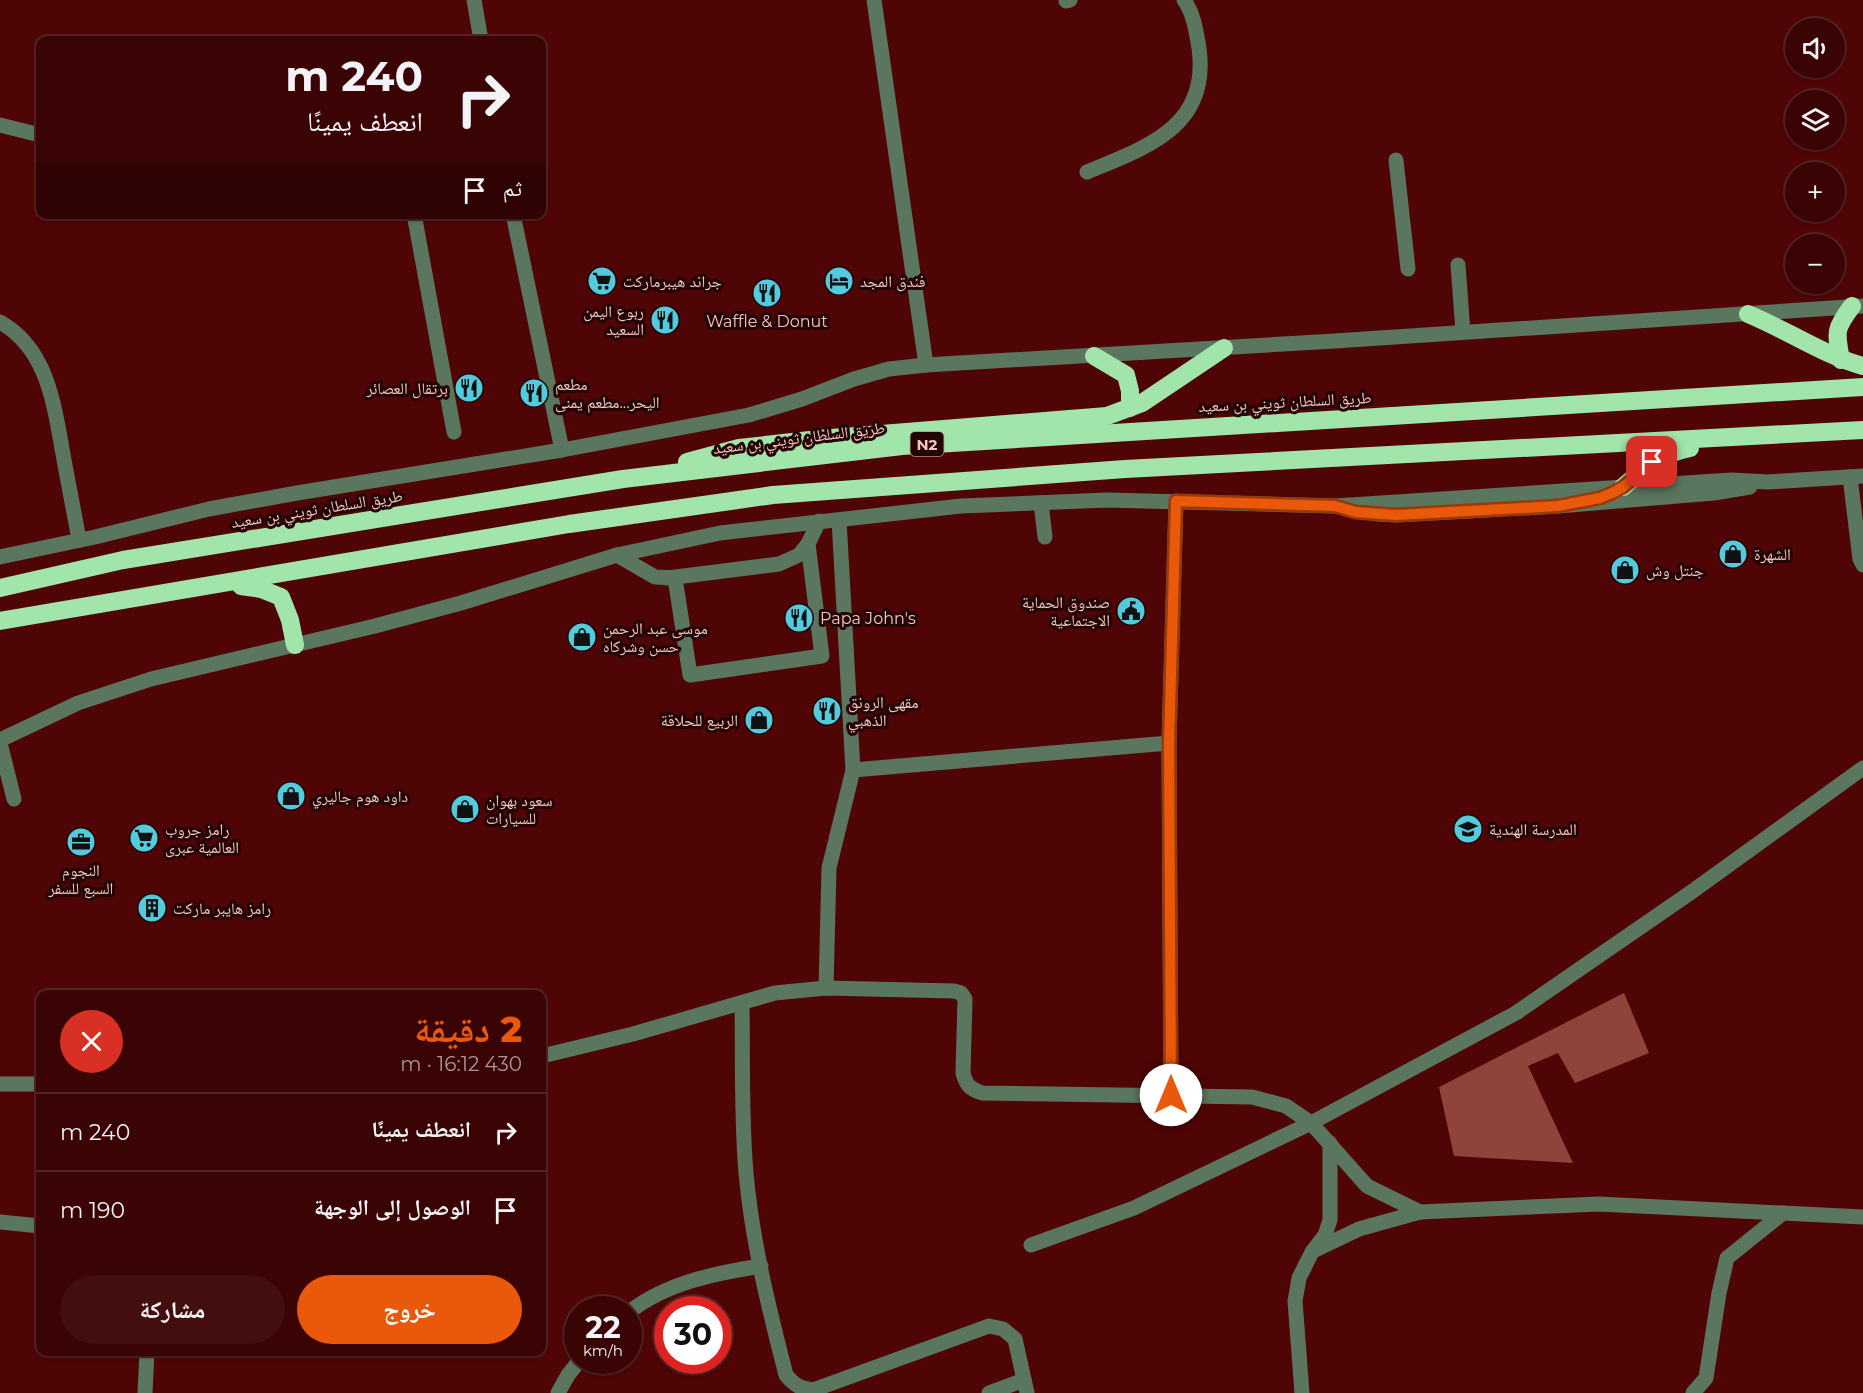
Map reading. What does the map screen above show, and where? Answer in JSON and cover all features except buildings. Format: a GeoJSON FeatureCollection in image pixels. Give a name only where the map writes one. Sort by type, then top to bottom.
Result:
{"type":"FeatureCollection","features":[{"type":"Feature","properties":{"kind":"highway"},"geometry":{"type":"LineString","coordinates":[[1841,360],[1836,333],[1840,321],[1857,306]]}},
{"type":"Feature","properties":{"kind":"highway"},"geometry":{"type":"LineString","coordinates":[[1748,314],[1780,327],[1841,360],[1863,366]]}},
{"type":"Feature","properties":{"kind":"highway"},"geometry":{"type":"LineString","coordinates":[[623,478],[739,448],[819,439],[1107,416],[1142,403],[1224,348]]}},
{"type":"Feature","properties":{"kind":"highway"},"geometry":{"type":"LineString","coordinates":[[1094,356],[1126,375],[1130,391],[1130,408]]}},
{"type":"Feature","properties":{"kind":"highway","name":"طريق السلطان ثويني بن سعيد"},"geometry":{"type":"LineString","coordinates":[[0,588],[123,560],[623,478],[903,446],[1863,387]]}},
{"type":"Feature","properties":{"kind":"highway"},"geometry":{"type":"LineString","coordinates":[[0,621],[569,524],[773,495],[1125,469],[1863,430]]}},
{"type":"Feature","properties":{"kind":"highway"},"geometry":{"type":"LineString","coordinates":[[1623,487],[1663,455],[1749,437]]}},
{"type":"Feature","properties":{"kind":"highway"},"geometry":{"type":"LineString","coordinates":[[222,584],[261,588],[281,597],[290,620],[295,645]]}},
{"type":"Feature","properties":{"kind":"street"},"geometry":{"type":"LineString","coordinates":[[474,0],[480,36]]}},
{"type":"Feature","properties":{"kind":"street"},"geometry":{"type":"LineString","coordinates":[[874,0],[926,364]]}},
{"type":"Feature","properties":{"kind":"street"},"geometry":{"type":"LineString","coordinates":[[1087,171],[1130,154],[1164,135],[1183,117],[1195,99],[1201,76],[1200,58],[1191,9],[1184,0]]}},
{"type":"Feature","properties":{"kind":"street"},"geometry":{"type":"LineString","coordinates":[[0,125],[36,134]]}},
{"type":"Feature","properties":{"kind":"street"},"geometry":{"type":"LineString","coordinates":[[1396,160],[1408,269]]}},
{"type":"Feature","properties":{"kind":"street"},"geometry":{"type":"LineString","coordinates":[[415,219],[454,432]]}},
{"type":"Feature","properties":{"kind":"street"},"geometry":{"type":"LineString","coordinates":[[514,219],[562,450]]}},
{"type":"Feature","properties":{"kind":"street"},"geometry":{"type":"LineString","coordinates":[[1458,266],[1462,332]]}},
{"type":"Feature","properties":{"kind":"street"},"geometry":{"type":"LineString","coordinates":[[0,557],[209,509],[562,450],[749,415],[889,369],[926,364],[1224,348],[1857,306]]}},
{"type":"Feature","properties":{"kind":"street"},"geometry":{"type":"LineString","coordinates":[[0,322],[30,348],[45,373],[54,402],[79,540]]}},
{"type":"Feature","properties":{"kind":"street"},"geometry":{"type":"LineString","coordinates":[[14,799],[0,741],[78,703],[151,679],[461,603],[617,555],[720,533],[962,506],[1107,500],[1335,506],[1732,480],[1768,482],[1857,477],[1860,559],[1863,565]]}},
{"type":"Feature","properties":{"kind":"street"},"geometry":{"type":"LineString","coordinates":[[1335,506],[1356,512],[1396,515],[1558,506],[1714,493],[1768,482]]}},
{"type":"Feature","properties":{"kind":"street"},"geometry":{"type":"LineString","coordinates":[[1558,506],[1600,498],[1623,487]]}},
{"type":"Feature","properties":{"kind":"street"},"geometry":{"type":"LineString","coordinates":[[1171,1095],[1169,743],[1176,501]]}},
{"type":"Feature","properties":{"kind":"street"},"geometry":{"type":"LineString","coordinates":[[1041,503],[1045,537]]}},
{"type":"Feature","properties":{"kind":"street"},"geometry":{"type":"LineString","coordinates":[[826,988],[829,868],[853,770],[839,520]]}},
{"type":"Feature","properties":{"kind":"street"},"geometry":{"type":"LineString","coordinates":[[668,578],[779,564],[799,555],[808,544],[819,521]]}},
{"type":"Feature","properties":{"kind":"street"},"geometry":{"type":"LineString","coordinates":[[617,555],[655,577],[675,578],[690,675],[822,656],[808,544]]}},
{"type":"Feature","properties":{"kind":"street"},"geometry":{"type":"LineString","coordinates":[[853,770],[1169,743]]}},
{"type":"Feature","properties":{"kind":"street"},"geometry":{"type":"LineString","coordinates":[[1031,1245],[1134,1208],[1311,1123],[1516,1014],[1690,893],[1863,768]]}},
{"type":"Feature","properties":{"kind":"street"},"geometry":{"type":"LineString","coordinates":[[546,1055],[633,1034],[775,993],[826,988],[954,991],[961,993],[965,999],[963,1073],[965,1082],[972,1090],[982,1093],[1252,1097],[1286,1106],[1311,1123],[1367,1186],[1420,1212]]}},
{"type":"Feature","properties":{"kind":"street"},"geometry":{"type":"LineString","coordinates":[[742,1003],[743,1129],[746,1175],[754,1233],[786,1375],[799,1391],[813,1390],[989,1326],[1004,1329],[1015,1339],[1026,1387],[989,1393]]}},
{"type":"Feature","properties":{"kind":"street"},"geometry":{"type":"LineString","coordinates":[[0,1084],[36,1084]]}},
{"type":"Feature","properties":{"kind":"street"},"geometry":{"type":"LineString","coordinates":[[1302,1393],[1295,1301],[1299,1278],[1330,1220],[1330,1143]]}},
{"type":"Feature","properties":{"kind":"street"},"geometry":{"type":"LineString","coordinates":[[1312,1252],[1359,1229],[1420,1212],[1599,1204],[1863,1217]]}},
{"type":"Feature","properties":{"kind":"street"},"geometry":{"type":"LineString","coordinates":[[1693,1393],[1706,1378],[1719,1293],[1727,1258],[1783,1213]]}},
{"type":"Feature","properties":{"kind":"street"},"geometry":{"type":"LineString","coordinates":[[0,1222],[36,1226]]}},
{"type":"Feature","properties":{"kind":"street"},"geometry":{"type":"LineString","coordinates":[[642,1305],[672,1288],[716,1273],[761,1266]]}},
{"type":"Feature","properties":{"kind":"street"},"geometry":{"type":"LineString","coordinates":[[145,1393],[147,1356]]}},
{"type":"Feature","properties":{"kind":"street"},"geometry":{"type":"LineString","coordinates":[[558,1393],[569,1374]]}},
{"type":"Feature","properties":{"kind":"shaded area"},"geometry":{"type":"Polygon","coordinates":[[[1624,993],[1649,1053],[1575,1083],[1558,1053],[1528,1066],[1573,1163],[1454,1156],[1439,1087],[1624,993]]]}},
{"type":"Feature","properties":{"kind":"place","name":"جراند ه‍يبرماركت"},"geometry":{"type":"Point","coordinates":[602,281]}},
{"type":"Feature","properties":{"kind":"place","name":"فندق المجد"},"geometry":{"type":"Point","coordinates":[839,281]}},
{"type":"Feature","properties":{"kind":"place","name":"Waffle & Donut"},"geometry":{"type":"Point","coordinates":[767,293]}},
{"type":"Feature","properties":{"kind":"place","name":"ربوع اليمن السعيد"},"geometry":{"type":"Point","coordinates":[665,320]}},
{"type":"Feature","properties":{"kind":"place","name":"برتقال العصاىٔر"},"geometry":{"type":"Point","coordinates":[469,388]}},
{"type":"Feature","properties":{"kind":"place","name":"مطعم اليحر...مطعم يمنى"},"geometry":{"type":"Point","coordinates":[534,393]}},
{"type":"Feature","properties":{"kind":"place","name":"الشهرة"},"geometry":{"type":"Point","coordinates":[1733,554]}},
{"type":"Feature","properties":{"kind":"place","name":"جنتل وش"},"geometry":{"type":"Point","coordinates":[1625,570]}},
{"type":"Feature","properties":{"kind":"place","name":"صندوق الحماية الاجتماعية"},"geometry":{"type":"Point","coordinates":[1131,611]}},
{"type":"Feature","properties":{"kind":"place","name":"Papa John's"},"geometry":{"type":"Point","coordinates":[799,618]}},
{"type":"Feature","properties":{"kind":"place","name":"موسى عبد الرحمن حسن وشركاه"},"geometry":{"type":"Point","coordinates":[582,637]}},
{"type":"Feature","properties":{"kind":"place","name":"مقهى الرونق الذهبي"},"geometry":{"type":"Point","coordinates":[827,711]}},
{"type":"Feature","properties":{"kind":"place","name":"الربيع للحلاقة"},"geometry":{"type":"Point","coordinates":[759,720]}},
{"type":"Feature","properties":{"kind":"place","name":"داود هوم جاليري"},"geometry":{"type":"Point","coordinates":[291,796]}},
{"type":"Feature","properties":{"kind":"place","name":"سعود بهوان للسيارات"},"geometry":{"type":"Point","coordinates":[465,809]}},
{"type":"Feature","properties":{"kind":"place","name":"المدرسة الهندية"},"geometry":{"type":"Point","coordinates":[1468,829]}},
{"type":"Feature","properties":{"kind":"place","name":"رامز جروب العالمية عبرى"},"geometry":{"type":"Point","coordinates":[144,838]}},
{"type":"Feature","properties":{"kind":"place","name":"النجوم السبع للسفر"},"geometry":{"type":"Point","coordinates":[81,842]}},
{"type":"Feature","properties":{"kind":"place","name":"رامز هايبر ماركت"},"geometry":{"type":"Point","coordinates":[152,908]}},
{"type":"Feature","properties":{"kind":"route"},"geometry":{"type":"LineString","coordinates":[[1171,1095],[1169,743],[1176,501],[1335,506],[1356,512],[1396,515],[1558,506],[1600,498],[1612,493],[1623,487],[1652,462]]}}]}
